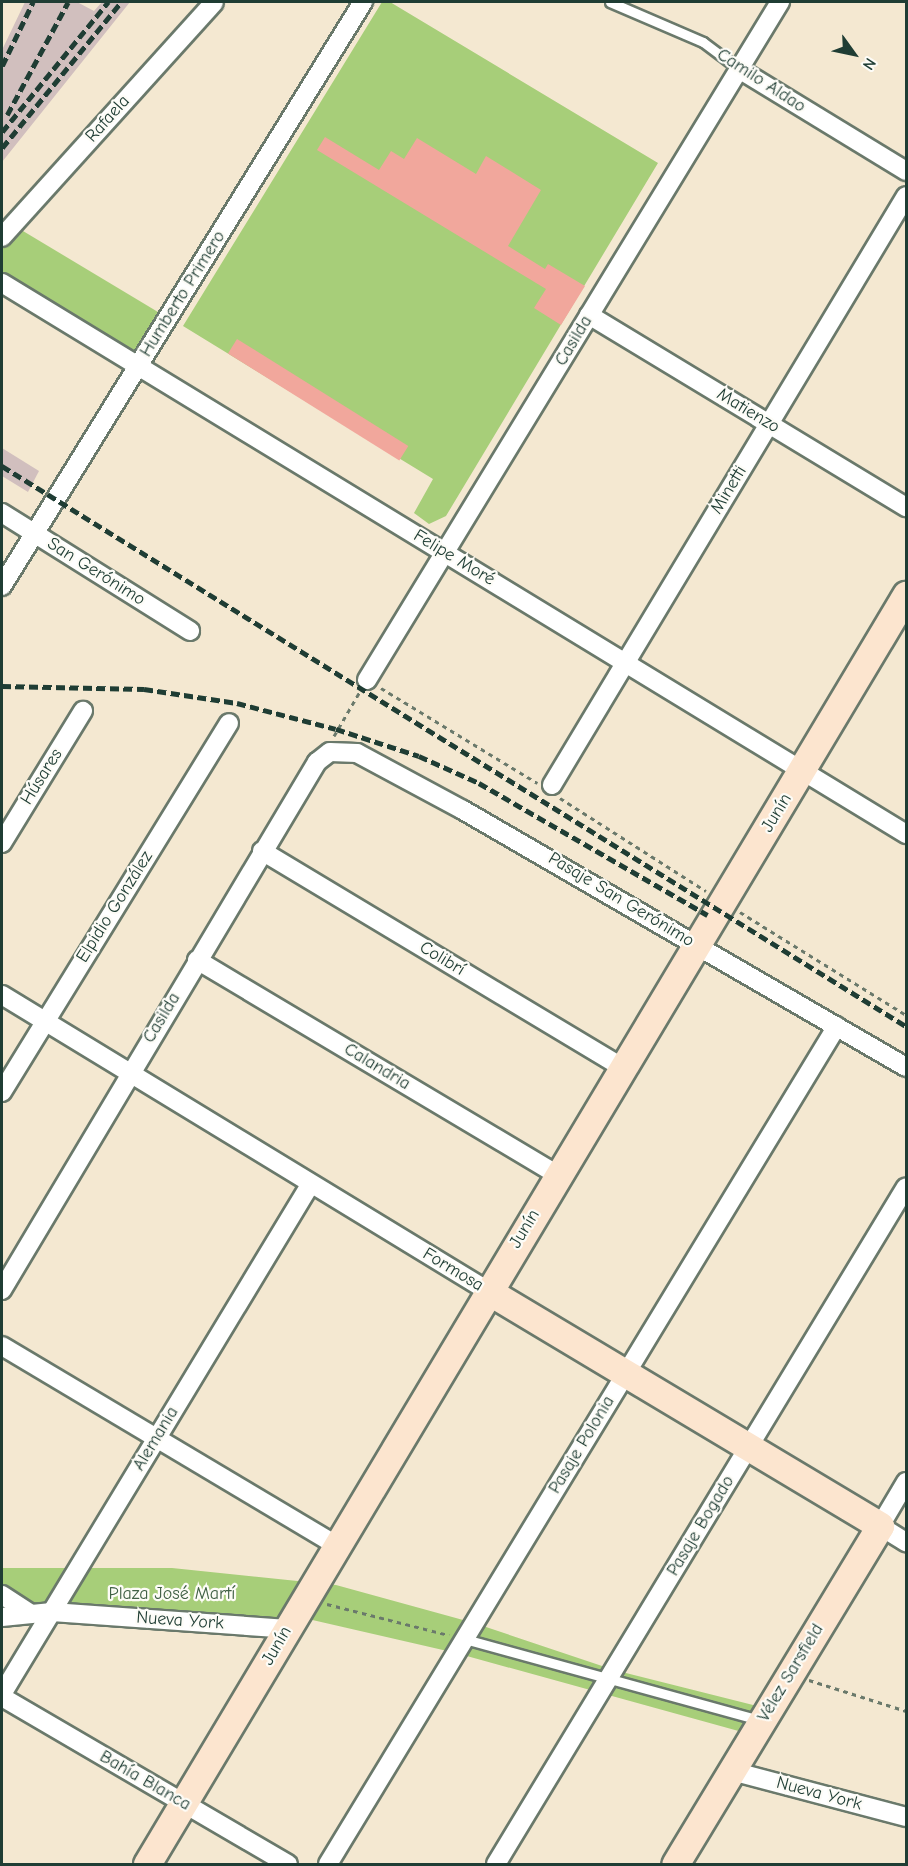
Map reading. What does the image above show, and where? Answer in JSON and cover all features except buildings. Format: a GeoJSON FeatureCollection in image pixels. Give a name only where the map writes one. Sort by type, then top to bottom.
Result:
{"type":"FeatureCollection","features":[{"type":"Feature","properties":{"kind":"main road","name":"Junín"},"geometry":{"type":"LineString","coordinates":[[147,1864],[906,595]]}},
{"type":"Feature","properties":{"kind":"main road","name":"Formosa"},"geometry":{"type":"LineString","coordinates":[[488,1292],[880,1526]]}},
{"type":"Feature","properties":{"kind":"main road","name":"Vélez Sarsfield"},"geometry":{"type":"LineString","coordinates":[[679,1864],[732,1771],[880,1526]]}},
{"type":"Feature","properties":{"kind":"street","name":"Rafaela"},"geometry":{"type":"LineString","coordinates":[[2,237],[214,2]]}},
{"type":"Feature","properties":{"kind":"street","name":"Humberto Primero"},"geometry":{"type":"LineString","coordinates":[[2,586],[363,2]]}},
{"type":"Feature","properties":{"kind":"street","name":"Casilda"},"geometry":{"type":"LineString","coordinates":[[367,680],[780,2]]}},
{"type":"Feature","properties":{"kind":"street","name":"Camilo Aldao"},"geometry":{"type":"LineString","coordinates":[[738,69],[906,171]]}},
{"type":"Feature","properties":{"kind":"street","name":"Minetti"},"geometry":{"type":"LineString","coordinates":[[549,788],[906,196]]}},
{"type":"Feature","properties":{"kind":"street","name":"Felipe Moré"},"geometry":{"type":"LineString","coordinates":[[2,283],[906,834]]}},
{"type":"Feature","properties":{"kind":"street","name":"Matienzo"},"geometry":{"type":"LineString","coordinates":[[589,315],[906,507]]}},
{"type":"Feature","properties":{"kind":"street","name":"San Gerónimo"},"geometry":{"type":"LineString","coordinates":[[2,513],[190,631]]}},
{"type":"Feature","properties":{"kind":"street","name":"Húsares"},"geometry":{"type":"LineString","coordinates":[[2,843],[83,711]]}},
{"type":"Feature","properties":{"kind":"street","name":"Elpidio González"},"geometry":{"type":"LineString","coordinates":[[2,1092],[229,723]]}},
{"type":"Feature","properties":{"kind":"street","name":"Casilda"},"geometry":{"type":"LineString","coordinates":[[2,1290],[130,1071],[316,762],[330,752]]}},
{"type":"Feature","properties":{"kind":"street","name":"Pasaje San Gerónimo"},"geometry":{"type":"LineString","coordinates":[[330,752],[357,753],[574,871],[906,1066]]}},
{"type":"Feature","properties":{"kind":"street","name":"Colibrí"},"geometry":{"type":"LineString","coordinates":[[262,851],[622,1067]]}},
{"type":"Feature","properties":{"kind":"street","name":"Calandria"},"geometry":{"type":"LineString","coordinates":[[197,960],[558,1175]]}},
{"type":"Feature","properties":{"kind":"street","name":"Formosa"},"geometry":{"type":"LineString","coordinates":[[2,995],[130,1071],[310,1185],[488,1292]]}},
{"type":"Feature","properties":{"kind":"street","name":"Pasaje Polonia"},"geometry":{"type":"LineString","coordinates":[[327,1864],[837,1026]]}},
{"type":"Feature","properties":{"kind":"street","name":"Alemania"},"geometry":{"type":"LineString","coordinates":[[2,1695],[310,1185]]}},
{"type":"Feature","properties":{"kind":"street","name":"Pasaje Bogado"},"geometry":{"type":"LineString","coordinates":[[496,1864],[906,1187]]}},
{"type":"Feature","properties":{"kind":"street"},"geometry":{"type":"LineString","coordinates":[[2,1346],[336,1545]]}},
{"type":"Feature","properties":{"kind":"street","name":"Vélez Sarsfield"},"geometry":{"type":"LineString","coordinates":[[880,1526],[906,1482]]}},
{"type":"Feature","properties":{"kind":"street","name":"Formosa"},"geometry":{"type":"LineString","coordinates":[[880,1526],[906,1542]]}},
{"type":"Feature","properties":{"kind":"street"},"geometry":{"type":"LineString","coordinates":[[2,1595],[30,1613]]}},
{"type":"Feature","properties":{"kind":"street","name":"Nueva York"},"geometry":{"type":"LineString","coordinates":[[2,1617],[51,1612],[287,1629]]}},
{"type":"Feature","properties":{"kind":"street","name":"Bahía Blanca"},"geometry":{"type":"LineString","coordinates":[[2,1695],[288,1864]]}},
{"type":"Feature","properties":{"kind":"street","name":"Nueva York"},"geometry":{"type":"LineString","coordinates":[[732,1771],[906,1817]]}},
{"type":"Feature","properties":{"kind":"lane","name":"Camilo Aldao"},"geometry":{"type":"LineString","coordinates":[[610,2],[702,42],[738,69]]}},
{"type":"Feature","properties":{"kind":"lane"},"geometry":{"type":"LineString","coordinates":[[465,1639],[762,1721]]}},
{"type":"Feature","properties":{"kind":"path"},"geometry":{"type":"LineString","coordinates":[[330,752],[336,729],[367,680],[549,788],[723,902],[906,1015]]}},
{"type":"Feature","properties":{"kind":"path"},"geometry":{"type":"LineString","coordinates":[[305,1599],[465,1639]]}},
{"type":"Feature","properties":{"kind":"path"},"geometry":{"type":"LineString","coordinates":[[791,1673],[906,1711]]}},
{"type":"Feature","properties":{"kind":"shaded area"},"geometry":{"type":"Polygon","coordinates":[[[25,2],[77,2],[94,11],[102,2],[130,2],[2,162],[2,50],[25,2]]]}},
{"type":"Feature","properties":{"kind":"shaded area"},"geometry":{"type":"Polygon","coordinates":[[[2,448],[39,471],[28,492],[2,476],[2,448]]]}},
{"type":"Feature","properties":{"kind":"green space"},"geometry":{"type":"Polygon","coordinates":[[[382,2],[390,2],[658,163],[446,516],[429,524],[414,513],[433,479],[183,326],[382,2]]]}},
{"type":"Feature","properties":{"kind":"green space"},"geometry":{"type":"Polygon","coordinates":[[[18,228],[163,315],[137,357],[2,274],[2,247],[18,228]]]}},
{"type":"Feature","properties":{"kind":"green space","name":"Plaza José Martí"},"geometry":{"type":"Polygon","coordinates":[[[2,1568],[172,1568],[336,1585],[474,1623],[614,1670],[769,1709],[753,1735],[456,1653],[295,1616],[287,1629],[2,1617],[2,1568]]]}},
{"type":"Feature","properties":{"kind":"railway"},"geometry":{"type":"LineString","coordinates":[[2,66],[33,2]]}},
{"type":"Feature","properties":{"kind":"railway"},"geometry":{"type":"LineString","coordinates":[[7,115],[68,2]]}},
{"type":"Feature","properties":{"kind":"railway"},"geometry":{"type":"LineString","coordinates":[[2,132],[108,2]]}},
{"type":"Feature","properties":{"kind":"railway"},"geometry":{"type":"LineString","coordinates":[[2,148],[121,2]]}},
{"type":"Feature","properties":{"kind":"railway"},"geometry":{"type":"LineString","coordinates":[[2,466],[906,1026]]}},
{"type":"Feature","properties":{"kind":"railway"},"geometry":{"type":"LineString","coordinates":[[2,686],[144,689],[237,703],[336,729],[419,756],[479,783],[708,915]]}}]}
